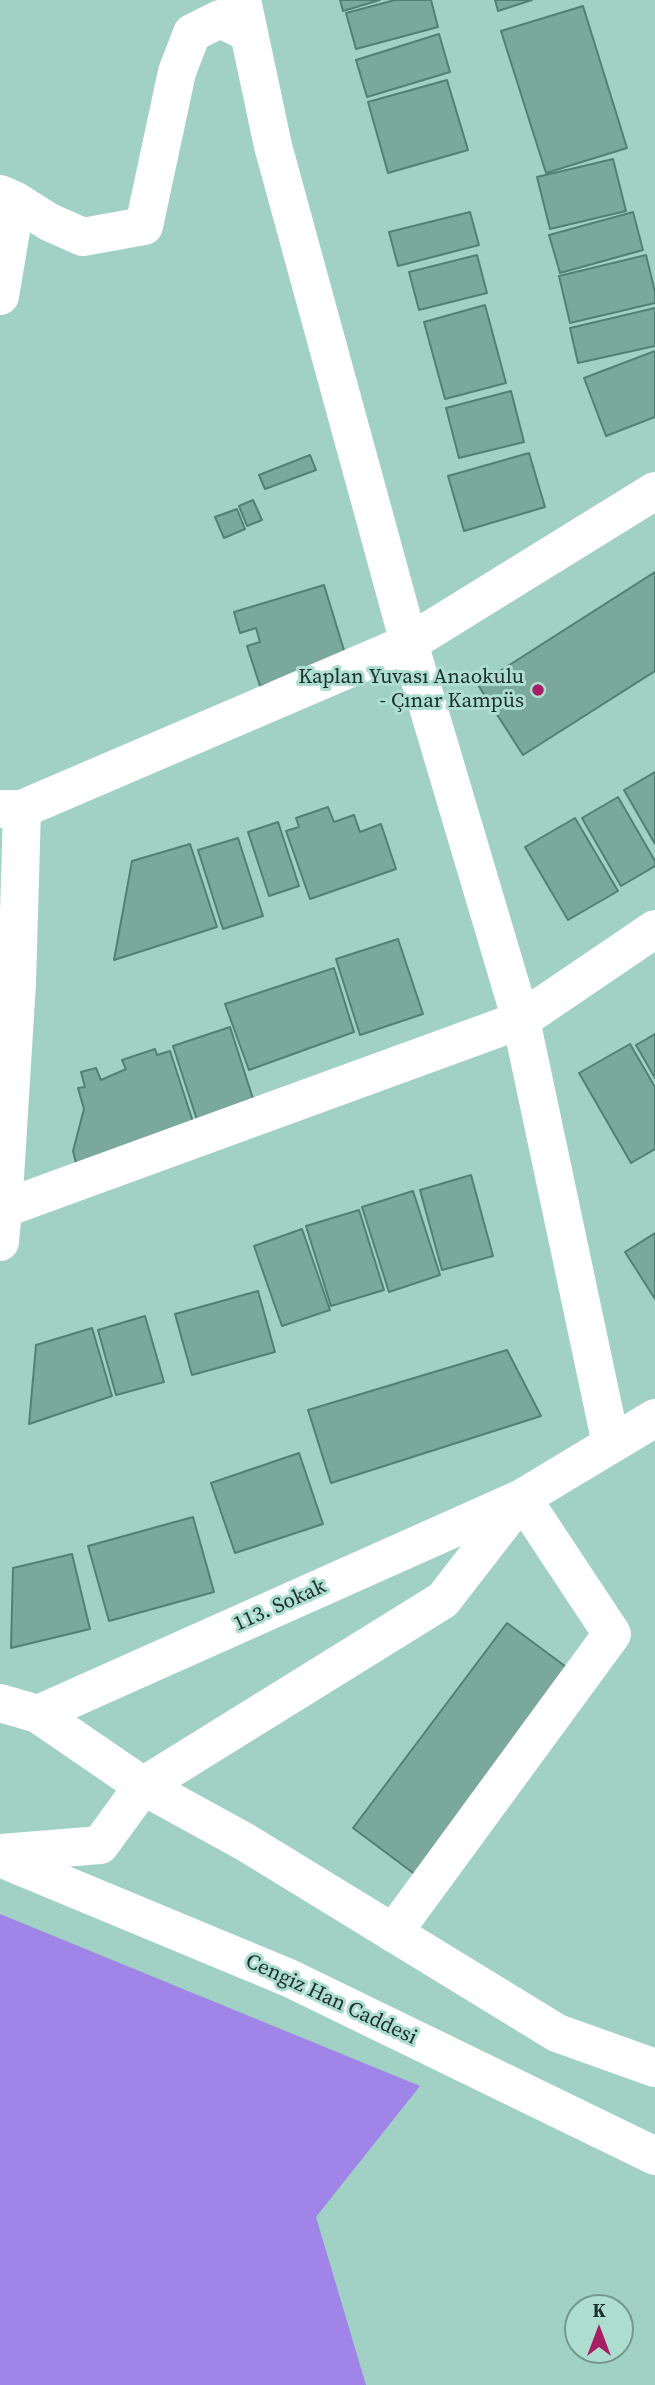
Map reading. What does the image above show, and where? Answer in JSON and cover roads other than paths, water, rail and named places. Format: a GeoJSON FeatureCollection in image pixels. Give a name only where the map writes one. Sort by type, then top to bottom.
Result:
{"type":"FeatureCollection","features":[{"type":"Feature","properties":{"kind":"street"},"geometry":{"type":"LineString","coordinates":[[0,296],[8,197],[49,222],[83,237],[144,226],[177,72],[192,33],[220,19],[245,17],[273,146],[409,643],[521,1020],[611,1444]]}},
{"type":"Feature","properties":{"kind":"street"},"geometry":{"type":"LineString","coordinates":[[655,491],[409,643],[11,809],[17,983],[2,1226],[521,1020],[655,929]]}},
{"type":"Feature","properties":{"kind":"street","name":"113. Sokak"},"geometry":{"type":"LineString","coordinates":[[38,1714],[522,1498],[655,1418]]}},
{"type":"Feature","properties":{"kind":"street"},"geometry":{"type":"LineString","coordinates":[[393,1933],[612,1634],[522,1498]]}},
{"type":"Feature","properties":{"kind":"street","name":"113. Sokak"},"geometry":{"type":"LineString","coordinates":[[143,1786],[443,1600],[522,1498]]}},
{"type":"Feature","properties":{"kind":"street"},"geometry":{"type":"LineString","coordinates":[[0,1703],[38,1714],[143,1786],[245,1842],[557,2033],[655,2068]]}},
{"type":"Feature","properties":{"kind":"street"},"geometry":{"type":"LineString","coordinates":[[0,1855],[100,1845],[143,1786]]}},
{"type":"Feature","properties":{"kind":"street","name":"Cengiz Han Caddesi"},"geometry":{"type":"LineString","coordinates":[[0,1855],[289,1978],[655,2156]]}},
{"type":"Feature","properties":{"kind":"place","name":"Kaplan Yuvası Anaokulu - Çınar Kampüs"},"geometry":{"type":"Point","coordinates":[538,690]}}]}
